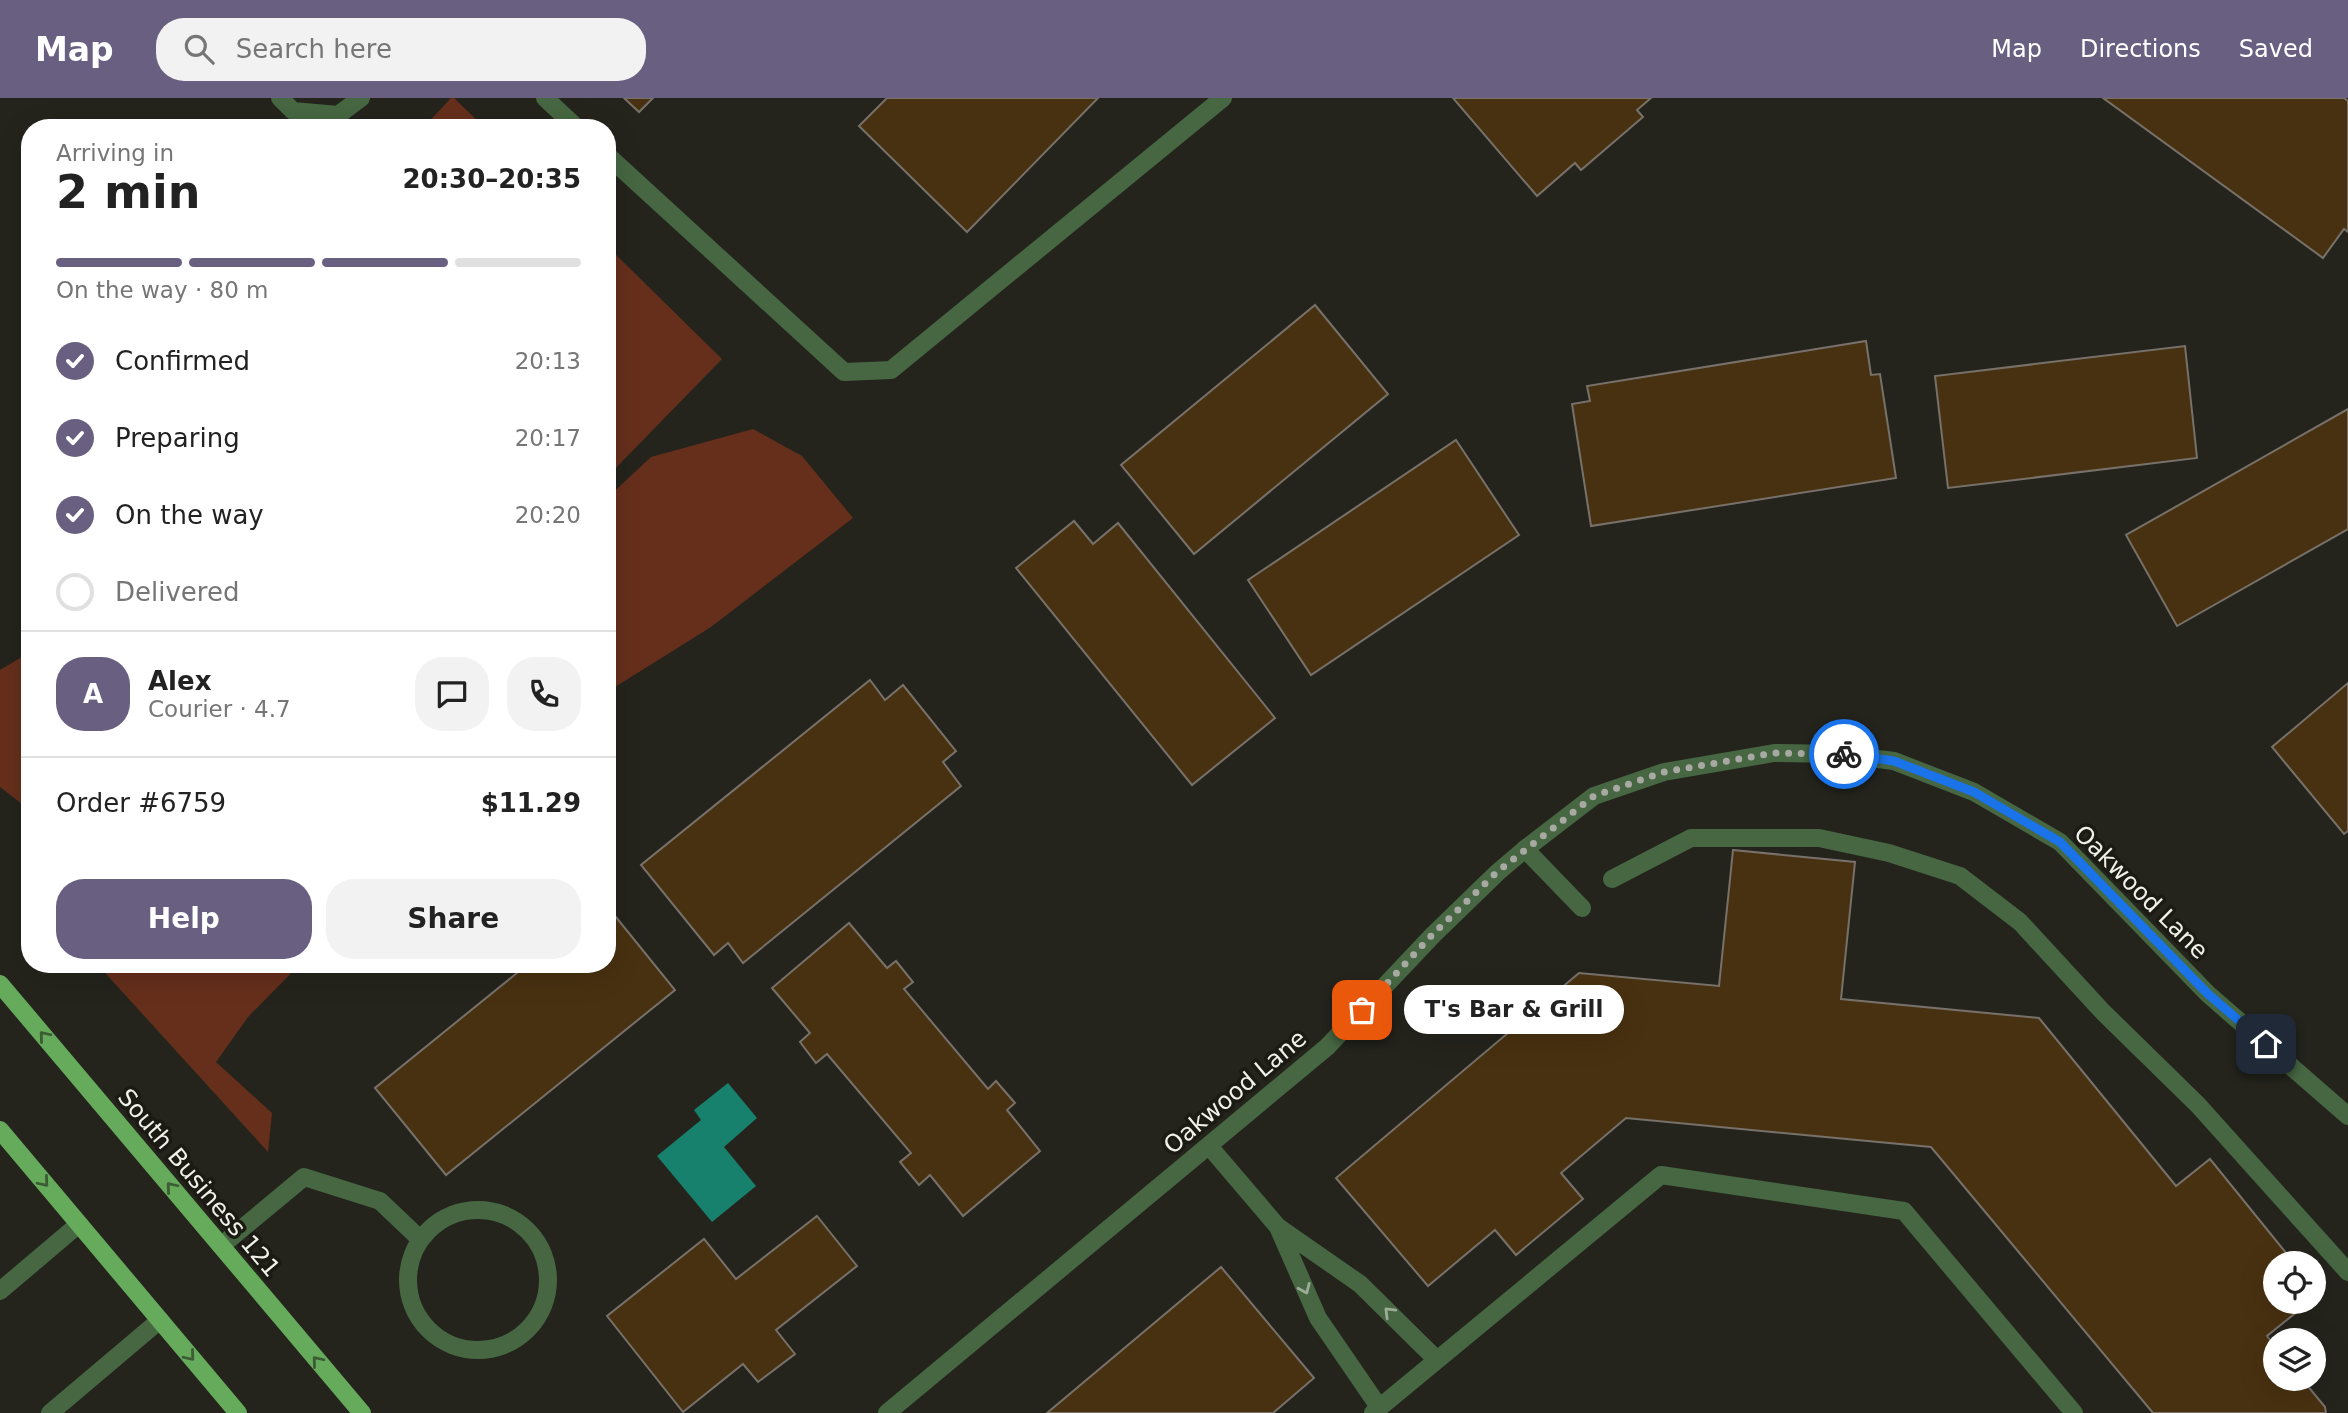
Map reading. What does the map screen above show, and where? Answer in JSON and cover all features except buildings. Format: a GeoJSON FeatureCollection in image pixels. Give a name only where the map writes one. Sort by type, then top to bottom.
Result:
{"type":"FeatureCollection","features":[{"type":"Feature","properties":{"kind":"main road","name":"South Business 121"},"geometry":{"type":"LineString","coordinates":[[0,984],[362,1413]]}},
{"type":"Feature","properties":{"kind":"main road"},"geometry":{"type":"LineString","coordinates":[[0,1130],[238,1413]]}},
{"type":"Feature","properties":{"kind":"street"},"geometry":{"type":"LineString","coordinates":[[280,98],[293,111],[338,115],[362,98]]}},
{"type":"Feature","properties":{"kind":"street"},"geometry":{"type":"LineString","coordinates":[[545,98],[567,119]]}},
{"type":"Feature","properties":{"kind":"street"},"geometry":{"type":"LineString","coordinates":[[616,163],[844,372],[891,370],[1223,98]]}},
{"type":"Feature","properties":{"kind":"street","name":"Oakwood Lane"},"geometry":{"type":"LineString","coordinates":[[887,1413],[1327,1047],[1433,934],[1497,872],[1594,796],[1664,772],[1774,753],[1839,754],[1894,761],[1974,792],[2060,842],[2208,994],[2348,1116]]}},
{"type":"Feature","properties":{"kind":"street"},"geometry":{"type":"LineString","coordinates":[[1612,879],[1691,838],[1819,838],[1889,853],[1959,876],[2020,922],[2104,1012],[2198,1105],[2348,1272]]}},
{"type":"Feature","properties":{"kind":"street"},"geometry":{"type":"LineString","coordinates":[[1525,849],[1582,908]]}},
{"type":"Feature","properties":{"kind":"street"},"geometry":{"type":"LineString","coordinates":[[1209,1146],[1278,1227],[1360,1284],[1437,1360]]}},
{"type":"Feature","properties":{"kind":"street"},"geometry":{"type":"LineString","coordinates":[[1278,1227],[1318,1318],[1376,1410],[1661,1175],[1904,1211],[2074,1413]]}},
{"type":"Feature","properties":{"kind":"street"},"geometry":{"type":"LineString","coordinates":[[221,1246],[304,1177],[380,1201],[420,1239]]}},
{"type":"Feature","properties":{"kind":"street"},"geometry":{"type":"LineString","coordinates":[[481,1208],[505,1213],[526,1226],[540,1245],[549,1268],[548,1292],[540,1315],[525,1334],[506,1345],[483,1350],[460,1348],[439,1340],[423,1324],[411,1305],[407,1282],[410,1259],[420,1239],[457,1212],[481,1208]]}},
{"type":"Feature","properties":{"kind":"street"},"geometry":{"type":"LineString","coordinates":[[0,1291],[79,1224]]}},
{"type":"Feature","properties":{"kind":"street"},"geometry":{"type":"LineString","coordinates":[[50,1413],[160,1320]]}},
{"type":"Feature","properties":{"kind":"shaded area"},"geometry":{"type":"Polygon","coordinates":[[[454,98],[476,119],[431,119],[454,98]]]}},
{"type":"Feature","properties":{"kind":"shaded area"},"geometry":{"type":"Polygon","coordinates":[[[616,255],[722,359],[616,468],[616,255]]]}},
{"type":"Feature","properties":{"kind":"shaded area"},"geometry":{"type":"Polygon","coordinates":[[[753,429],[802,456],[853,518],[711,627],[616,686],[616,490],[651,457],[753,429]]]}},
{"type":"Feature","properties":{"kind":"shaded area"},"geometry":{"type":"Polygon","coordinates":[[[21,657],[21,803],[0,787],[0,670],[21,657]]]}},
{"type":"Feature","properties":{"kind":"shaded area"},"geometry":{"type":"Polygon","coordinates":[[[105,973],[291,973],[248,1017],[216,1062],[272,1113],[268,1152],[105,973]]]}},
{"type":"Feature","properties":{"kind":"shaded area"},"geometry":{"type":"Polygon","coordinates":[[[728,1083],[757,1118],[724,1147],[756,1186],[712,1222],[657,1156],[701,1120],[694,1110],[728,1083]]]}},
{"type":"Feature","properties":{"kind":"way so far"},"geometry":{"type":"LineString","coordinates":[[1362,1010],[1433,934],[1497,872],[1594,796],[1664,772],[1774,753],[1844,754]]}},
{"type":"Feature","properties":{"kind":"place","name":"T's Bar & Grill"},"geometry":{"type":"Point","coordinates":[1362,1010]}},
{"type":"Feature","properties":{"kind":"route"},"geometry":{"type":"LineString","coordinates":[[1844,754],[1894,761],[1974,792],[2060,842],[2208,994],[2266,1044]]}}]}
